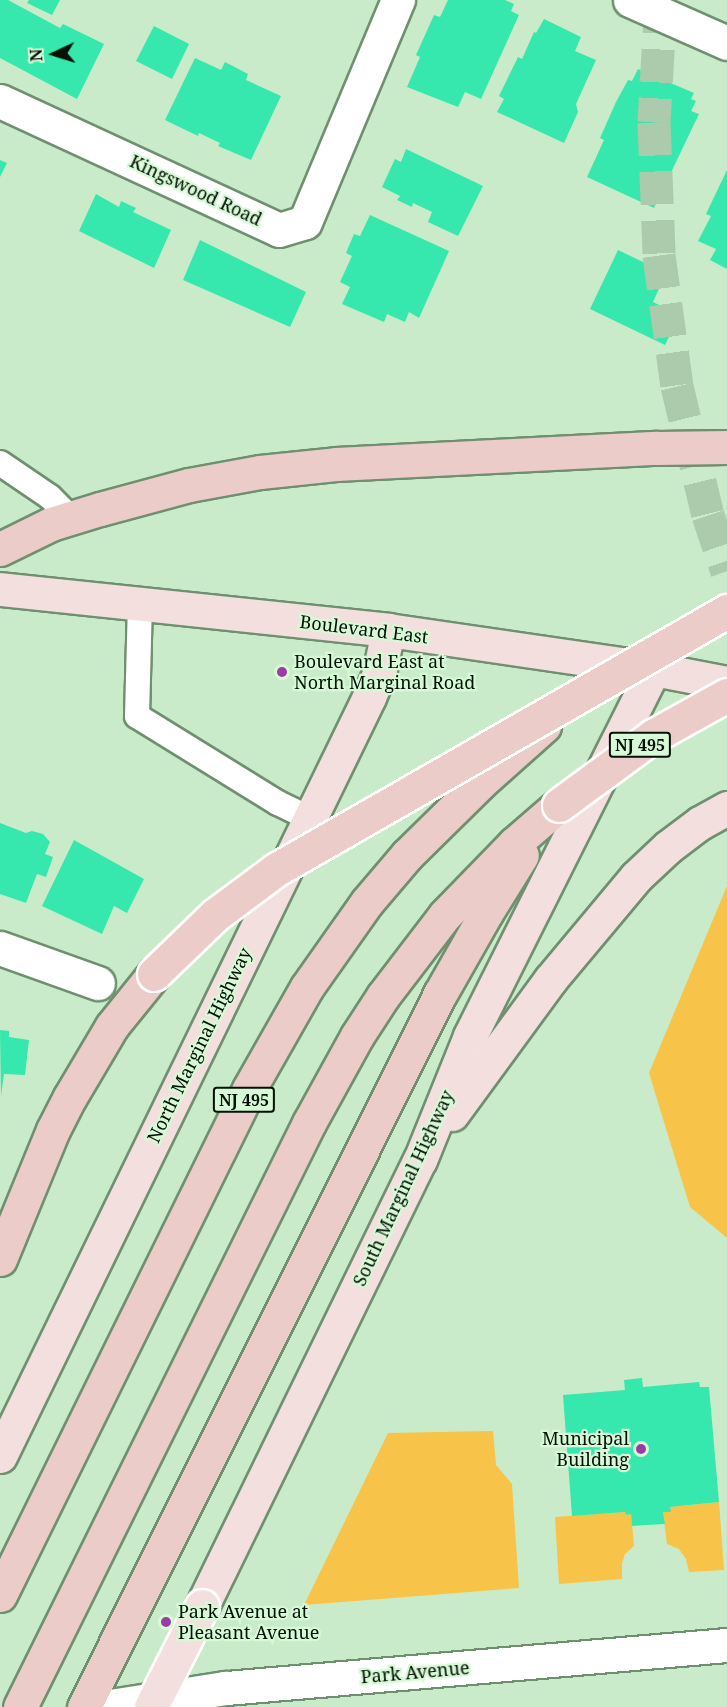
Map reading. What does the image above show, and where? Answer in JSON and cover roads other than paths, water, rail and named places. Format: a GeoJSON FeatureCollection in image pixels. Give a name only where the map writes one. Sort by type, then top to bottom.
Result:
{"type":"FeatureCollection","features":[{"type":"Feature","properties":{"kind":"highway"},"geometry":{"type":"LineString","coordinates":[[0,549],[71,518],[189,485],[260,472],[336,464],[657,448],[727,447]]}},
{"type":"Feature","properties":{"kind":"highway","name":"NJ 495"},"geometry":{"type":"LineString","coordinates":[[0,1595],[249,1089],[307,987],[367,902],[407,855],[518,747],[596,683],[727,611]]}},
{"type":"Feature","properties":{"kind":"highway"},"geometry":{"type":"LineString","coordinates":[[0,1259],[53,1130],[112,1026],[154,974],[214,915],[276,869],[596,683]]}},
{"type":"Feature","properties":{"kind":"highway","name":"NJ 495"},"geometry":{"type":"LineString","coordinates":[[20,1707],[309,1122],[357,1036],[383,996],[445,915],[514,844],[559,805],[653,736],[727,695]]}},
{"type":"Feature","properties":{"kind":"highway"},"geometry":{"type":"LineString","coordinates":[[84,1707],[440,994],[508,877],[559,805]]}},
{"type":"Feature","properties":{"kind":"main road","name":"Boulevard East"},"geometry":{"type":"LineString","coordinates":[[0,589],[388,630],[654,669],[727,683]]}},
{"type":"Feature","properties":{"kind":"main road","name":"North Marginal Highway"},"geometry":{"type":"LineString","coordinates":[[0,1456],[372,689],[388,630]]}},
{"type":"Feature","properties":{"kind":"main road","name":"South Marginal Highway"},"geometry":{"type":"LineString","coordinates":[[151,1707],[420,1160],[470,1036],[654,669]]}},
{"type":"Feature","properties":{"kind":"main road"},"geometry":{"type":"LineString","coordinates":[[420,1160],[550,980],[636,877],[668,847],[700,823],[727,808]]}},
{"type":"Feature","properties":{"kind":"street","name":"Kingswood Road"},"geometry":{"type":"LineString","coordinates":[[0,101],[279,230],[305,222],[398,0]]}},
{"type":"Feature","properties":{"kind":"street"},"geometry":{"type":"LineString","coordinates":[[630,0],[727,43]]}},
{"type":"Feature","properties":{"kind":"street"},"geometry":{"type":"LineString","coordinates":[[0,948],[98,983]]}},
{"type":"Feature","properties":{"kind":"street","name":"Park Avenue"},"geometry":{"type":"LineString","coordinates":[[104,1707],[226,1688],[727,1645]]}},
{"type":"Feature","properties":{"kind":"lane"},"geometry":{"type":"LineString","coordinates":[[0,464],[50,496],[71,518]]}},
{"type":"Feature","properties":{"kind":"lane"},"geometry":{"type":"LineString","coordinates":[[140,602],[137,717],[278,803],[309,818]]}},
{"type":"Feature","properties":{"kind":"tunnel"},"geometry":{"type":"LineString","coordinates":[[661,0],[654,122],[659,255],[677,386],[708,515],[727,571]]}},
{"type":"Feature","properties":{"kind":"place","name":"Boulevard East at North Marginal Road"},"geometry":{"type":"Point","coordinates":[282,672]}},
{"type":"Feature","properties":{"kind":"place","name":"Municipal Building"},"geometry":{"type":"Point","coordinates":[641,1449]}},
{"type":"Feature","properties":{"kind":"place","name":"Park Avenue at Pleasant Avenue"},"geometry":{"type":"Point","coordinates":[166,1622]}}]}
